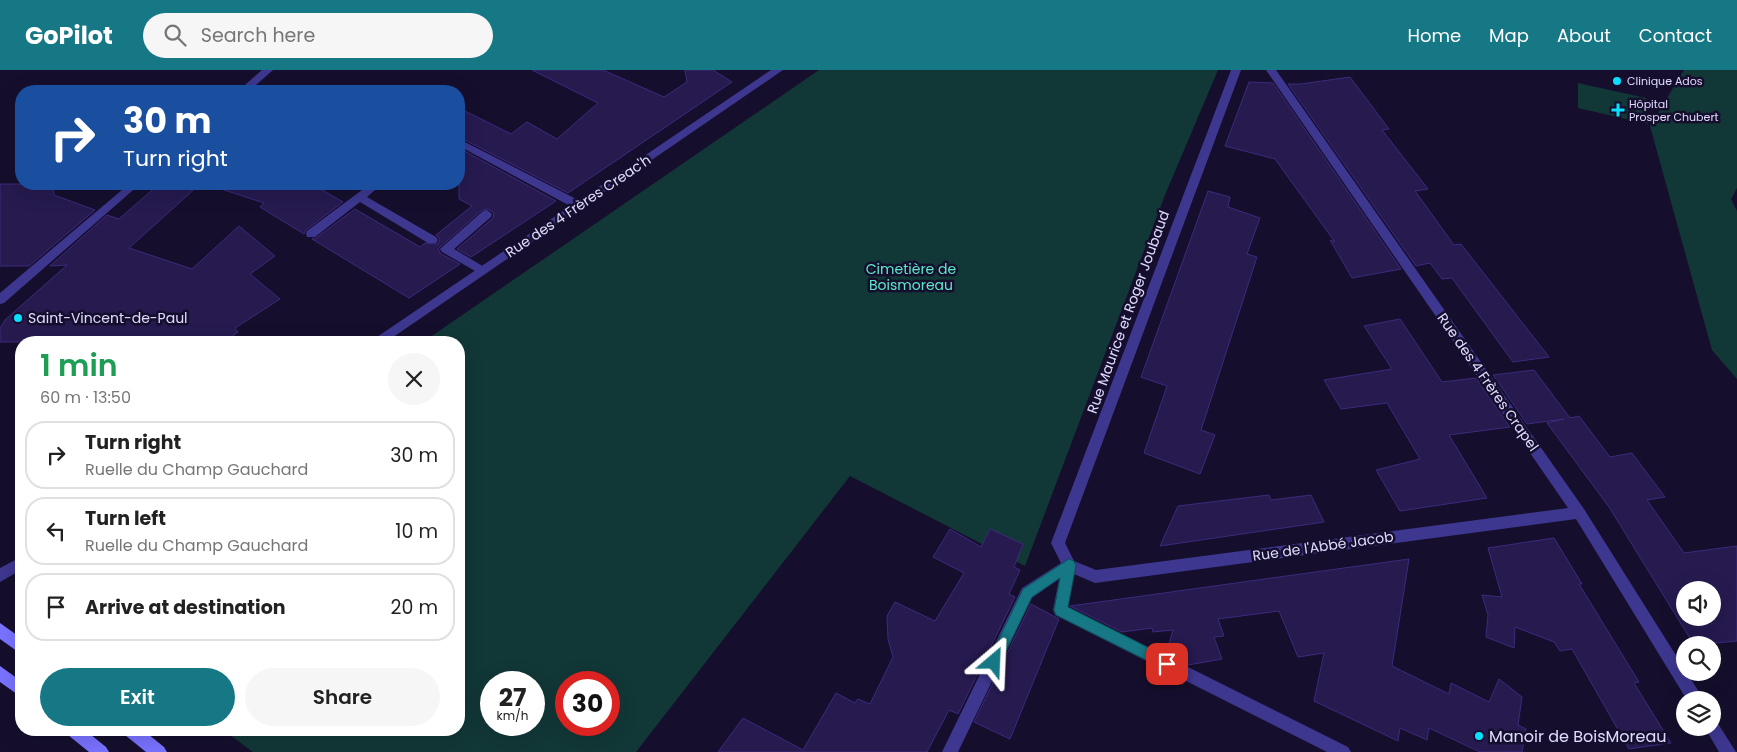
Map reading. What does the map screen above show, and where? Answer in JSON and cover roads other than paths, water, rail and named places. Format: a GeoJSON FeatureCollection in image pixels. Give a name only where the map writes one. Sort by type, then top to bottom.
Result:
{"type":"FeatureCollection","features":[{"type":"Feature","properties":{"kind":"main road"},"geometry":{"type":"LineString","coordinates":[[0,630],[15,642]]}},
{"type":"Feature","properties":{"kind":"main road"},"geometry":{"type":"LineString","coordinates":[[0,673],[15,685]]}},
{"type":"Feature","properties":{"kind":"main road"},"geometry":{"type":"LineString","coordinates":[[81,736],[101,752]]}},
{"type":"Feature","properties":{"kind":"main road"},"geometry":{"type":"LineString","coordinates":[[138,736],[159,752]]}},
{"type":"Feature","properties":{"kind":"street"},"geometry":{"type":"LineString","coordinates":[[250,85],[268,70]]}},
{"type":"Feature","properties":{"kind":"street","name":"Rue des 4 Frères Creac'h"},"geometry":{"type":"LineString","coordinates":[[387,336],[778,70]]}},
{"type":"Feature","properties":{"kind":"street","name":"Rue Maurice et Roger Joubaud"},"geometry":{"type":"LineString","coordinates":[[1069,565],[1058,543],[1236,70]]}},
{"type":"Feature","properties":{"kind":"street","name":"Rue des 4 Frères Crapel"},"geometry":{"type":"LineString","coordinates":[[1271,70],[1579,513],[1690,691]]}},
{"type":"Feature","properties":{"kind":"street"},"geometry":{"type":"LineString","coordinates":[[465,145],[578,205]]}},
{"type":"Feature","properties":{"kind":"street"},"geometry":{"type":"LineString","coordinates":[[0,300],[129,190]]}},
{"type":"Feature","properties":{"kind":"street"},"geometry":{"type":"LineString","coordinates":[[311,234],[369,190]]}},
{"type":"Feature","properties":{"kind":"street"},"geometry":{"type":"LineString","coordinates":[[359,197],[432,240]]}},
{"type":"Feature","properties":{"kind":"street"},"geometry":{"type":"LineString","coordinates":[[482,271],[446,249],[491,216]]}},
{"type":"Feature","properties":{"kind":"street","name":"Rue de l'Abbé Jacob"},"geometry":{"type":"LineString","coordinates":[[1069,565],[1095,577],[1579,513]]}},
{"type":"Feature","properties":{"kind":"street"},"geometry":{"type":"LineString","coordinates":[[950,752],[1027,593],[1069,565]]}},
{"type":"Feature","properties":{"kind":"street"},"geometry":{"type":"LineString","coordinates":[[1069,565],[1060,610],[1343,752]]}},
{"type":"Feature","properties":{"kind":"street"},"geometry":{"type":"LineString","coordinates":[[0,576],[15,567]]}},
{"type":"Feature","properties":{"kind":"street"},"geometry":{"type":"LineString","coordinates":[[1718,736],[1728,752]]}},
{"type":"Feature","properties":{"kind":"place","name":"Clinique Ados"},"geometry":{"type":"Point","coordinates":[1617,81]}},
{"type":"Feature","properties":{"kind":"place","name":"Hôpital Prosper Chubert"},"geometry":{"type":"Point","coordinates":[1618,110]}},
{"type":"Feature","properties":{"kind":"place","name":"Saint-Vincent-de-Paul"},"geometry":{"type":"Point","coordinates":[18,318]}},
{"type":"Feature","properties":{"kind":"place","name":"Manoir de BoisMoreau"},"geometry":{"type":"Point","coordinates":[1479,736]}},
{"type":"Feature","properties":{"kind":"park label","name":"Cimetière de Boismoreau"},"geometry":{"type":"Point","coordinates":[911,277]}}]}
